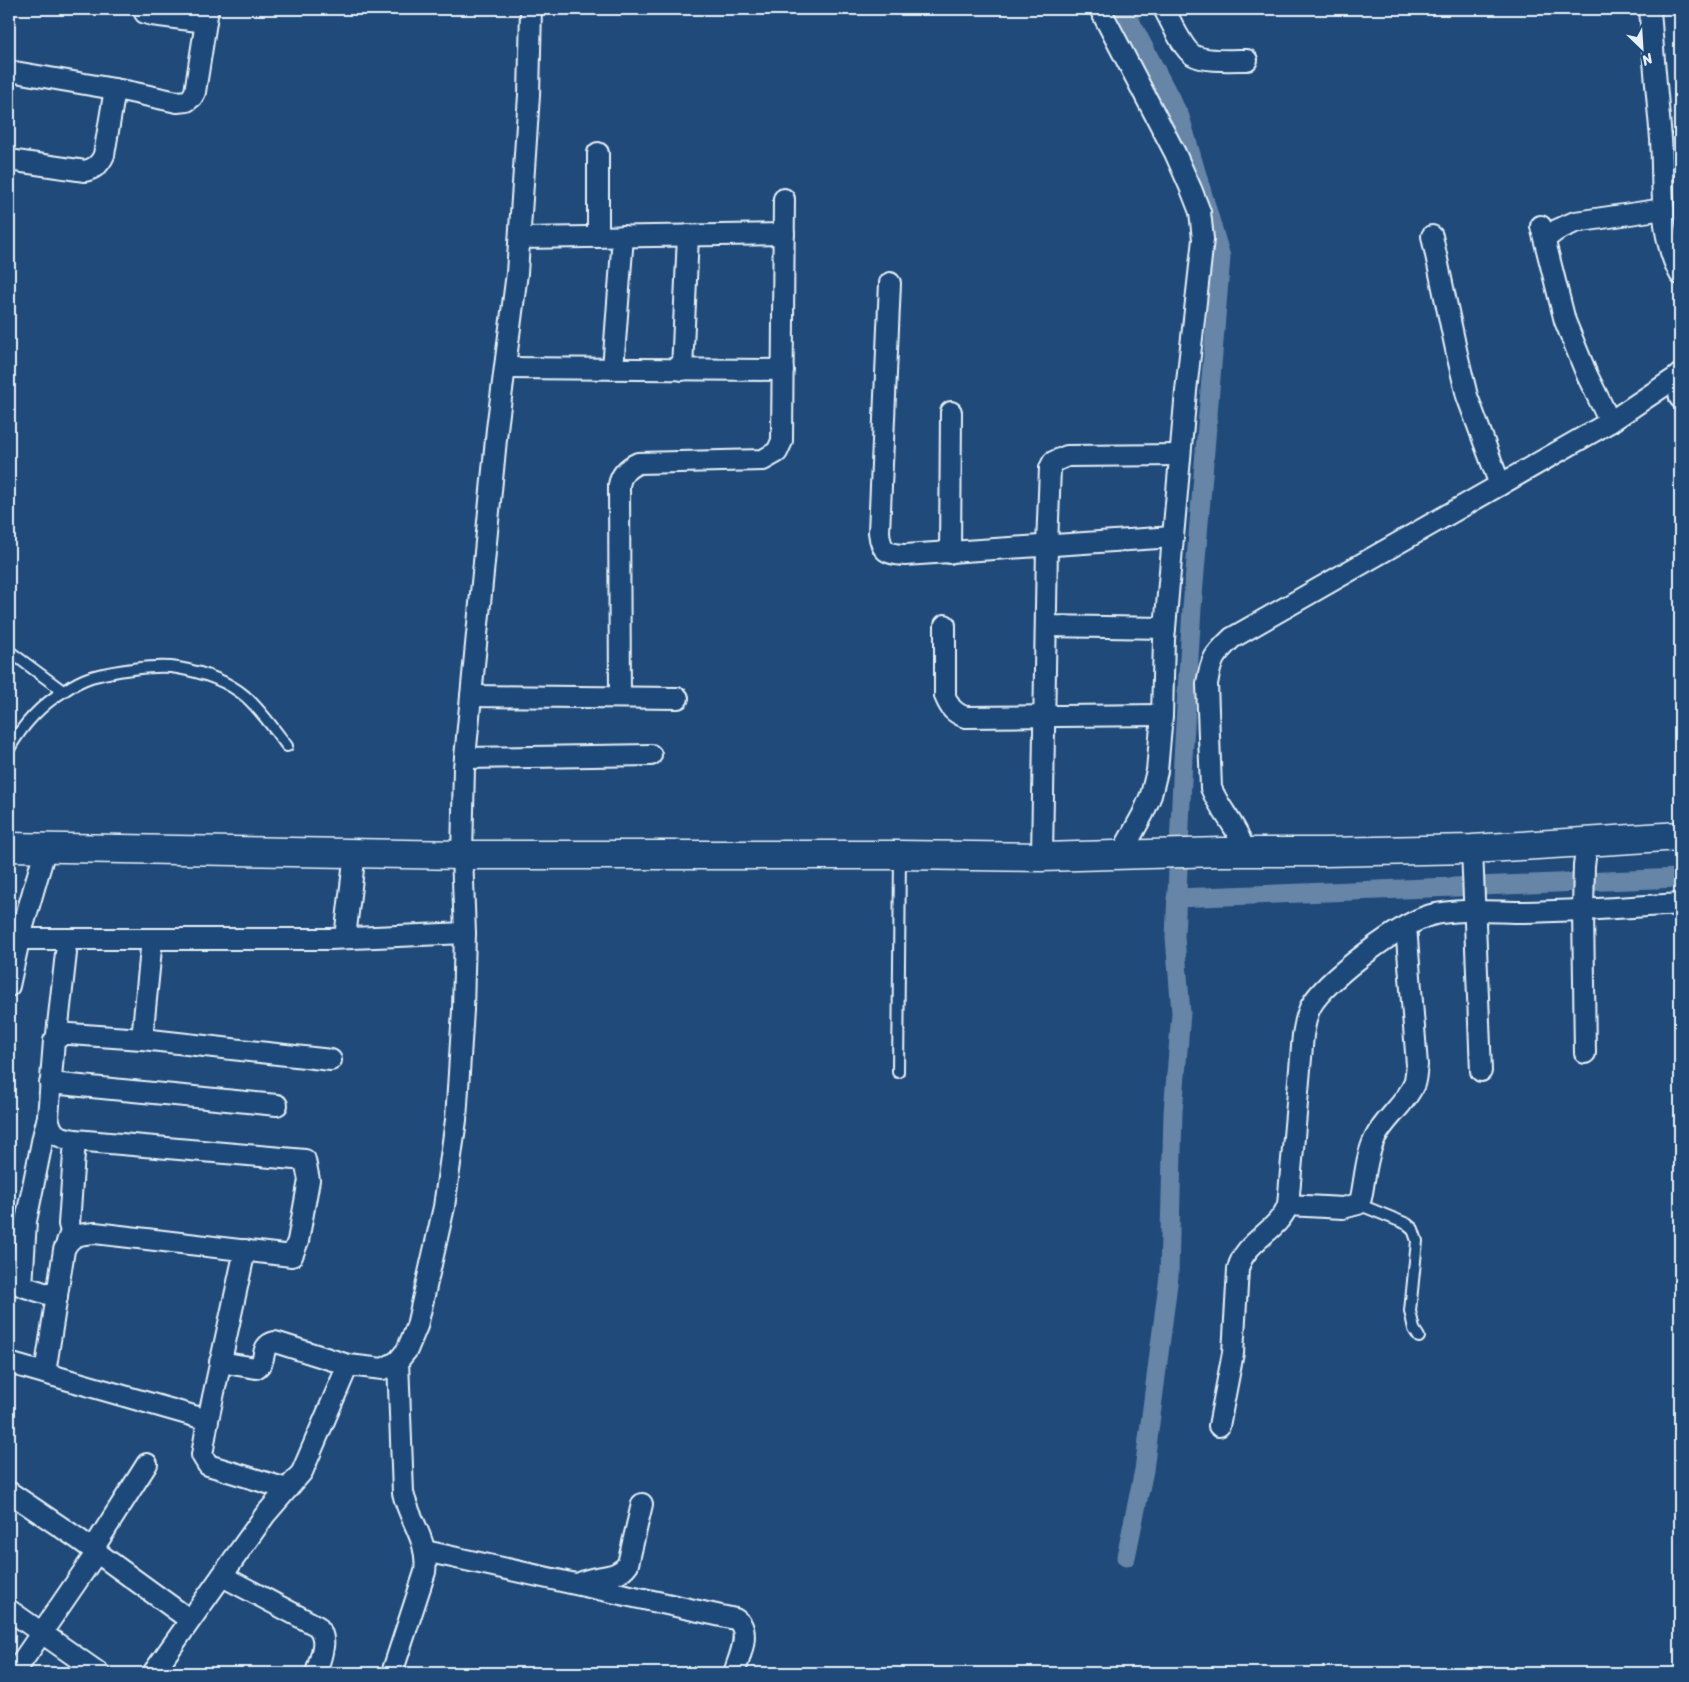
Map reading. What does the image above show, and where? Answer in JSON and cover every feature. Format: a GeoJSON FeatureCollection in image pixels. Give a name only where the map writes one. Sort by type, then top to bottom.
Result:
{"type":"FeatureCollection","features":[{"type":"Feature","properties":{"kind":"street"},"geometry":{"type":"LineString","coordinates":[[9,71],[115,89],[177,102],[188,101],[195,92],[207,16],[152,15],[145,13],[142,9]]}},
{"type":"Feature","properties":{"kind":"street"},"geometry":{"type":"LineString","coordinates":[[220,1362],[256,1368],[263,1360],[265,1346],[268,1343],[275,1342],[348,1365],[383,1369],[398,1361],[407,1350],[417,1326],[444,1208],[456,1120],[463,1010],[465,933],[462,855],[465,758],[498,430],[520,238],[529,95],[531,9]]}},
{"type":"Feature","properties":{"kind":"street"},"geometry":{"type":"LineString","coordinates":[[1100,9],[1175,153],[1200,212],[1203,239],[1180,455],[1165,628],[1162,715],[1157,770],[1151,795],[1126,856]]}},
{"type":"Feature","properties":{"kind":"street"},"geometry":{"type":"LineString","coordinates":[[1164,9],[1186,49],[1192,55],[1204,58],[1247,60]]}},
{"type":"Feature","properties":{"kind":"street"},"geometry":{"type":"LineString","coordinates":[[1650,9],[1665,230],[1669,251],[1680,274]]}},
{"type":"Feature","properties":{"kind":"street"},"geometry":{"type":"LineString","coordinates":[[9,160],[85,171],[96,167],[104,155],[115,89]]}},
{"type":"Feature","properties":{"kind":"street"},"geometry":{"type":"LineString","coordinates":[[598,153],[598,237]]}},
{"type":"Feature","properties":{"kind":"street"},"geometry":{"type":"LineString","coordinates":[[620,698],[618,485],[620,479],[629,467],[638,463],[763,460],[777,452],[782,441],[784,199]]}},
{"type":"Feature","properties":{"kind":"street"},"geometry":{"type":"LineString","coordinates":[[1610,422],[1574,347],[1565,320],[1543,232],[1557,230],[1575,222],[1664,209]]}},
{"type":"Feature","properties":{"kind":"street"},"geometry":{"type":"LineString","coordinates":[[520,238],[784,234]]}},
{"type":"Feature","properties":{"kind":"street"},"geometry":{"type":"LineString","coordinates":[[682,370],[688,235]]}},
{"type":"Feature","properties":{"kind":"street"},"geometry":{"type":"LineString","coordinates":[[613,369],[623,236]]}},
{"type":"Feature","properties":{"kind":"street"},"geometry":{"type":"LineString","coordinates":[[1432,236],[1467,396],[1500,485]]}},
{"type":"Feature","properties":{"kind":"street"},"geometry":{"type":"LineString","coordinates":[[890,283],[880,541],[884,550],[892,554],[905,556],[1173,537]]}},
{"type":"Feature","properties":{"kind":"street"},"geometry":{"type":"LineString","coordinates":[[505,368],[783,370]]}},
{"type":"Feature","properties":{"kind":"street"},"geometry":{"type":"LineString","coordinates":[[1232,852],[1242,840],[1215,799],[1211,788],[1207,684],[1215,653],[1232,638],[1610,422],[1679,376]]}},
{"type":"Feature","properties":{"kind":"street"},"geometry":{"type":"LineString","coordinates":[[1679,376],[1680,398]]}},
{"type":"Feature","properties":{"kind":"street"},"geometry":{"type":"LineString","coordinates":[[950,553],[951,412]]}},
{"type":"Feature","properties":{"kind":"street"},"geometry":{"type":"LineString","coordinates":[[1042,858],[1048,476],[1050,468],[1053,462],[1067,456],[1180,455]]}},
{"type":"Feature","properties":{"kind":"street"},"geometry":{"type":"LineString","coordinates":[[945,624],[946,696],[949,707],[954,713],[965,717],[1162,715]]}},
{"type":"Feature","properties":{"kind":"street"},"geometry":{"type":"LineString","coordinates":[[1046,626],[1165,628]]}},
{"type":"Feature","properties":{"kind":"street"},"geometry":{"type":"LineString","coordinates":[[471,696],[678,698]]}},
{"type":"Feature","properties":{"kind":"street"},"geometry":{"type":"LineString","coordinates":[[465,758],[651,755]]}},
{"type":"Feature","properties":{"kind":"street"},"geometry":{"type":"LineString","coordinates":[[9,847],[462,855],[900,855],[1042,858],[1232,852],[1325,852],[1472,860],[1586,854],[1680,836]]}},
{"type":"Feature","properties":{"kind":"street"},"geometry":{"type":"LineString","coordinates":[[9,986],[14,939],[46,847]]}},
{"type":"Feature","properties":{"kind":"street"},"geometry":{"type":"LineString","coordinates":[[345,938],[355,852]]}},
{"type":"Feature","properties":{"kind":"street"},"geometry":{"type":"LineString","coordinates":[[1585,1053],[1583,909],[1586,854]]}},
{"type":"Feature","properties":{"kind":"street"},"geometry":{"type":"LineString","coordinates":[[1472,860],[1481,1071]]}},
{"type":"Feature","properties":{"kind":"street"},"geometry":{"type":"LineString","coordinates":[[1218,1426],[1233,1353],[1240,1260],[1254,1243],[1279,1222],[1285,1214],[1288,1205],[1306,1017],[1319,995],[1339,975],[1406,926],[1420,918],[1474,902],[1583,909],[1680,904]]}},
{"type":"Feature","properties":{"kind":"street"},"geometry":{"type":"LineString","coordinates":[[1288,1205],[1343,1208],[1358,1204],[1361,1198],[1368,1156],[1375,1138],[1383,1125],[1406,1098],[1415,1083],[1417,1065],[1406,926]]}},
{"type":"Feature","properties":{"kind":"street"},"geometry":{"type":"LineString","coordinates":[[14,939],[345,938],[465,933]]}},
{"type":"Feature","properties":{"kind":"street"},"geometry":{"type":"LineString","coordinates":[[142,1040],[152,939]]}},
{"type":"Feature","properties":{"kind":"street"},"geometry":{"type":"LineString","coordinates":[[58,1037],[66,953]]}},
{"type":"Feature","properties":{"kind":"street"},"geometry":{"type":"LineString","coordinates":[[57,1297],[22,1286],[26,1220],[48,1117],[53,1046],[54,1041],[58,1037],[70,1034],[142,1040],[332,1060]]}},
{"type":"Feature","properties":{"kind":"street"},"geometry":{"type":"LineString","coordinates":[[50,1083],[277,1105]]}},
{"type":"Feature","properties":{"kind":"street"},"geometry":{"type":"LineString","coordinates":[[48,1117],[50,1128],[55,1134],[63,1138],[305,1160],[309,1180],[298,1241],[292,1256],[94,1233],[74,1237],[67,1242]]}},
{"type":"Feature","properties":{"kind":"street"},"geometry":{"type":"LineString","coordinates":[[45,1373],[64,1250],[71,1232],[69,1224],[76,1140]]}},
{"type":"Feature","properties":{"kind":"street"},"geometry":{"type":"LineString","coordinates":[[245,1250],[202,1454],[208,1465],[287,1489]]}},
{"type":"Feature","properties":{"kind":"street"},"geometry":{"type":"LineString","coordinates":[[392,1673],[425,1572],[426,1561],[422,1537],[407,1507],[403,1493],[398,1361]]}},
{"type":"Feature","properties":{"kind":"street"},"geometry":{"type":"LineString","coordinates":[[9,1363],[208,1420]]}},
{"type":"Feature","properties":{"kind":"street"},"geometry":{"type":"LineString","coordinates":[[153,1673],[265,1515],[302,1472],[348,1365]]}},
{"type":"Feature","properties":{"kind":"street"},"geometry":{"type":"LineString","coordinates":[[14,1673],[95,1551],[147,1464]]}},
{"type":"Feature","properties":{"kind":"street"},"geometry":{"type":"LineString","coordinates":[[9,1492],[190,1620]]}},
{"type":"Feature","properties":{"kind":"street"},"geometry":{"type":"LineString","coordinates":[[576,1585],[593,1578],[612,1576],[624,1569],[628,1564],[642,1504]]}},
{"type":"Feature","properties":{"kind":"street"},"geometry":{"type":"LineString","coordinates":[[425,1551],[735,1619],[740,1622],[744,1637],[734,1673]]}},
{"type":"Feature","properties":{"kind":"street"},"geometry":{"type":"LineString","coordinates":[[222,1576],[317,1626],[324,1636],[317,1670]]}},
{"type":"Feature","properties":{"kind":"street"},"geometry":{"type":"LineString","coordinates":[[9,1610],[99,1673]]}},
{"type":"Feature","properties":{"kind":"lane"},"geometry":{"type":"LineString","coordinates":[[9,651],[63,691]]}},
{"type":"Feature","properties":{"kind":"lane"},"geometry":{"type":"LineString","coordinates":[[9,748],[35,714],[63,691],[90,678],[155,667],[178,668],[214,677],[244,696],[268,721],[287,746]]}},
{"type":"Feature","properties":{"kind":"lane"},"geometry":{"type":"LineString","coordinates":[[898,1072],[900,855]]}},
{"type":"Feature","properties":{"kind":"lane"},"geometry":{"type":"LineString","coordinates":[[1358,1204],[1407,1224],[1416,1234],[1417,1241],[1410,1311],[1414,1329],[1419,1337]]}},
{"type":"Feature","properties":{"kind":"waterway"},"geometry":{"type":"LineString","coordinates":[[1124,9],[1180,117],[1221,257],[1192,608],[1183,758],[1175,937],[1181,1013],[1173,1112],[1169,1276],[1144,1470],[1126,1557]]}},
{"type":"Feature","properties":{"kind":"waterway"},"geometry":{"type":"LineString","coordinates":[[1176,898],[1680,878]]}}]}
